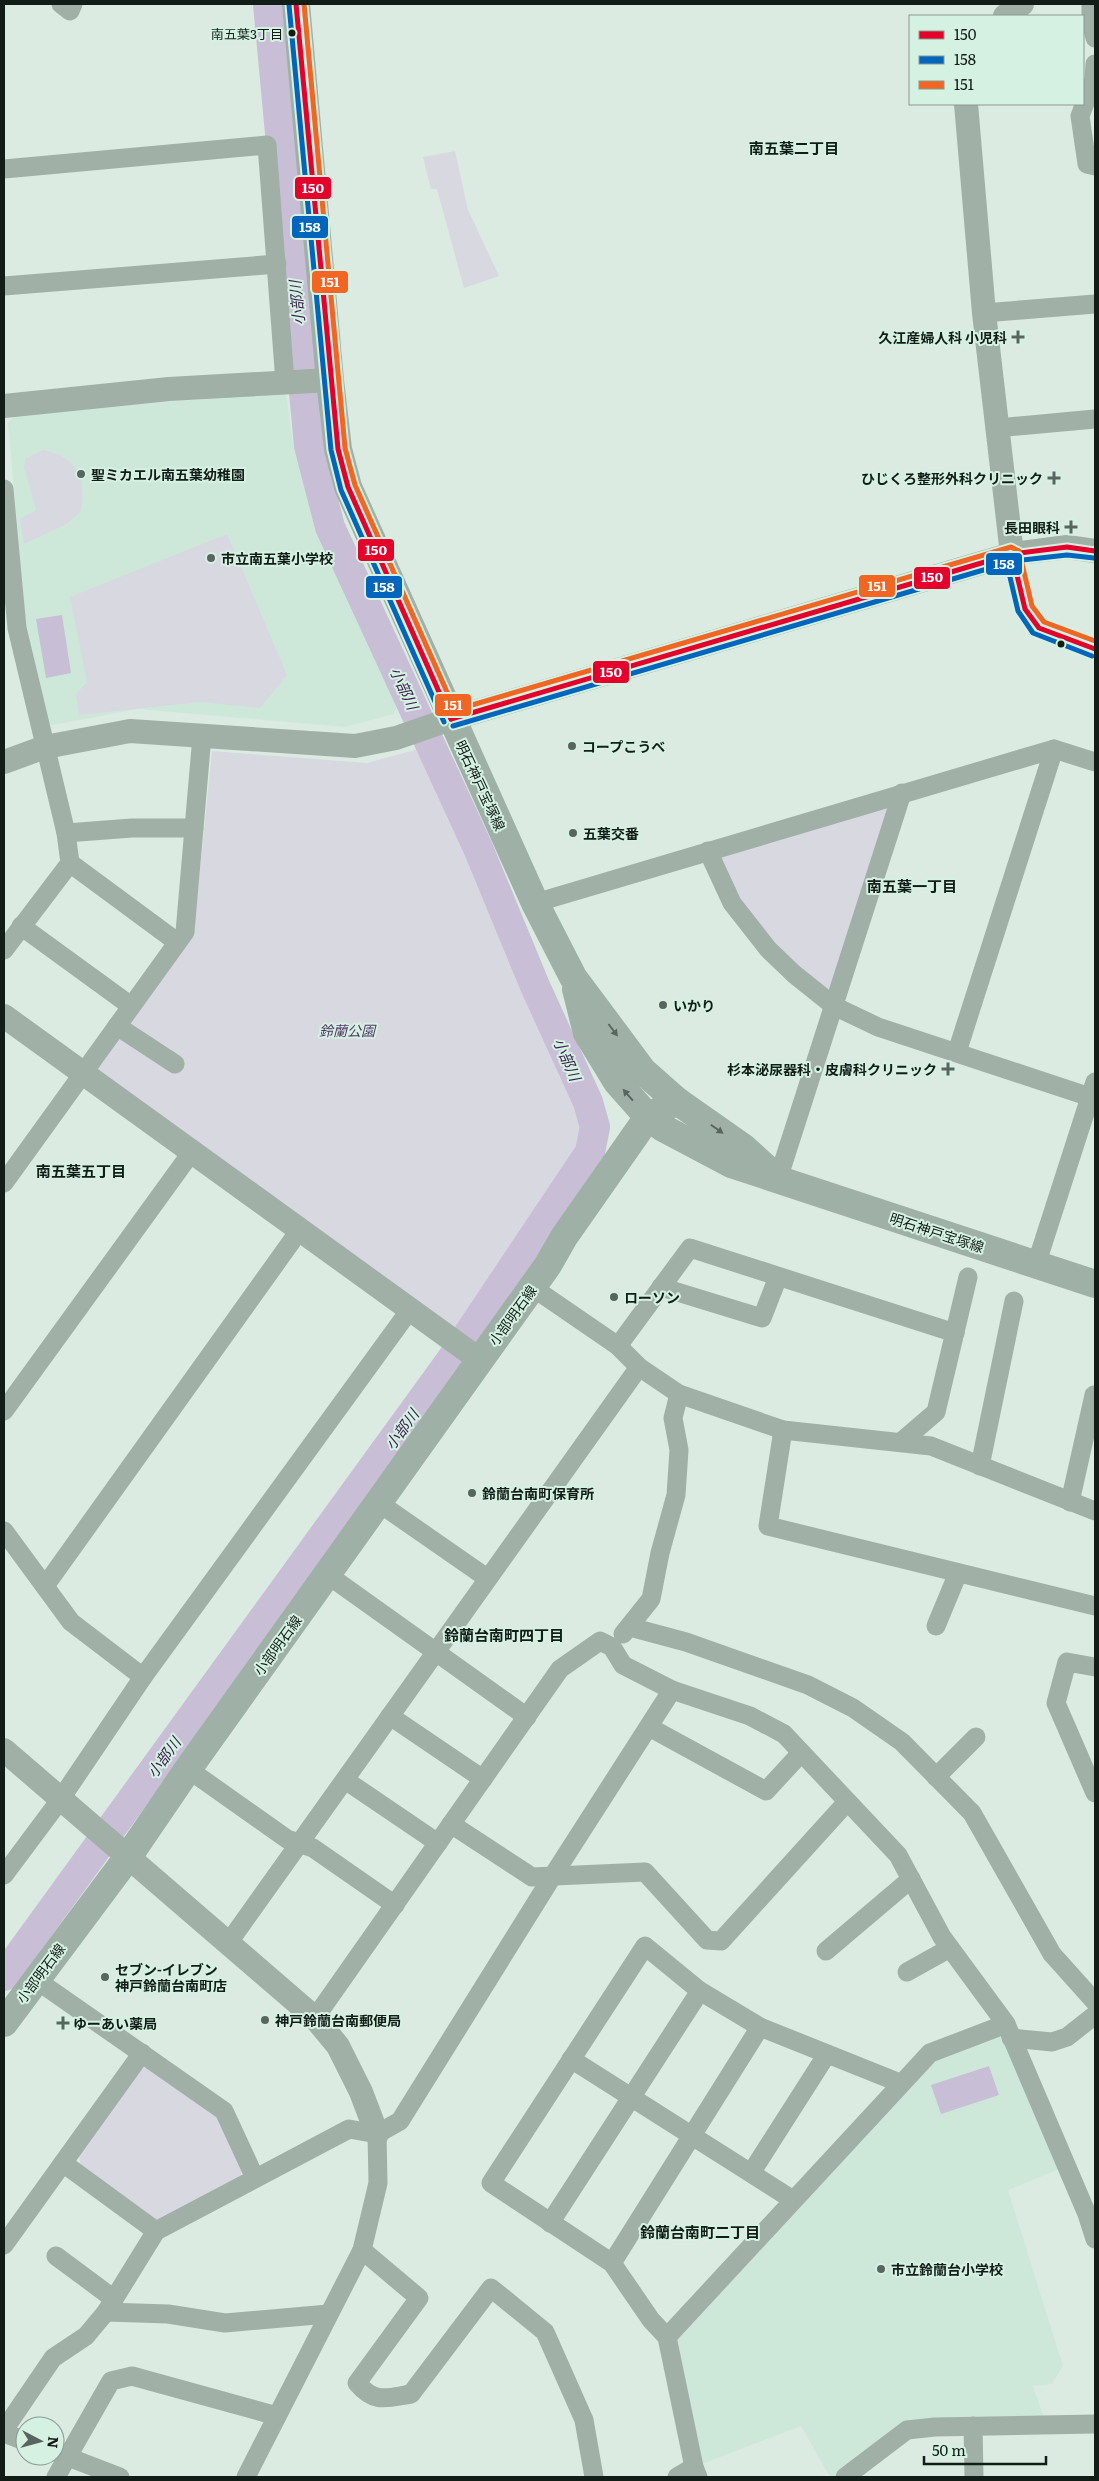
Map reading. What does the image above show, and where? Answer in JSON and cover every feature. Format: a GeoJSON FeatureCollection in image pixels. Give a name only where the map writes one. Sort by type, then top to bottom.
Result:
{"type":"FeatureCollection","features":[{"type":"Feature","properties":{"kind":"main road","name":"明石神戸宝塚線"},"geometry":{"type":"LineString","coordinates":[[296,4],[324,380],[348,488],[445,722],[573,977],[643,1071],[677,1101],[744,1148],[778,1179]]}},
{"type":"Feature","properties":{"kind":"main road","name":"明石神戸宝塚線"},"geometry":{"type":"LineString","coordinates":[[573,977],[587,1033],[617,1082],[655,1123],[731,1164],[1095,1284]]}},
{"type":"Feature","properties":{"kind":"main road","name":"小部明石線"},"geometry":{"type":"LineString","coordinates":[[4,2023],[120,1851],[188,1769],[328,1575],[379,1503],[476,1357],[532,1287],[548,1265],[564,1237],[655,1123],[677,1101]]}},
{"type":"Feature","properties":{"kind":"street"},"geometry":{"type":"LineString","coordinates":[[60,4],[70,11],[74,4]]}},
{"type":"Feature","properties":{"kind":"street"},"geometry":{"type":"LineString","coordinates":[[1006,15],[1022,4]]}},
{"type":"Feature","properties":{"kind":"street"},"geometry":{"type":"LineString","coordinates":[[1091,4],[1091,22],[1095,38]]}},
{"type":"Feature","properties":{"kind":"street"},"geometry":{"type":"LineString","coordinates":[[1095,64],[1094,80],[1080,116],[1088,164],[1095,166]]}},
{"type":"Feature","properties":{"kind":"street"},"geometry":{"type":"LineString","coordinates":[[966,105],[984,313],[997,428],[1012,554],[1025,609],[1039,628],[1095,648]]}},
{"type":"Feature","properties":{"kind":"street"},"geometry":{"type":"LineString","coordinates":[[4,169],[267,145],[284,382]]}},
{"type":"Feature","properties":{"kind":"street"},"geometry":{"type":"LineString","coordinates":[[4,286],[277,264]]}},
{"type":"Feature","properties":{"kind":"street"},"geometry":{"type":"LineString","coordinates":[[984,313],[1095,304]]}},
{"type":"Feature","properties":{"kind":"street"},"geometry":{"type":"LineString","coordinates":[[4,406],[169,389],[324,380]]}},
{"type":"Feature","properties":{"kind":"street"},"geometry":{"type":"LineString","coordinates":[[997,428],[1095,419]]}},
{"type":"Feature","properties":{"kind":"street"},"geometry":{"type":"LineString","coordinates":[[4,489],[10,630],[45,747],[66,833],[70,863],[4,950]]}},
{"type":"Feature","properties":{"kind":"street"},"geometry":{"type":"LineString","coordinates":[[4,762],[45,747],[130,730],[355,746],[396,738],[1012,554],[1067,546],[1095,550]]}},
{"type":"Feature","properties":{"kind":"street"},"geometry":{"type":"LineString","coordinates":[[4,1183],[184,932],[202,736]]}},
{"type":"Feature","properties":{"kind":"street"},"geometry":{"type":"LineString","coordinates":[[535,903],[1054,749],[1095,762]]}},
{"type":"Feature","properties":{"kind":"street"},"geometry":{"type":"LineString","coordinates":[[957,1052],[1054,749]]}},
{"type":"Feature","properties":{"kind":"street"},"geometry":{"type":"LineString","coordinates":[[778,1179],[902,793]]}},
{"type":"Feature","properties":{"kind":"street"},"geometry":{"type":"LineString","coordinates":[[66,833],[132,828],[194,828]]}},
{"type":"Feature","properties":{"kind":"street"},"geometry":{"type":"LineString","coordinates":[[708,851],[732,904],[768,949],[794,974],[834,1006],[878,1027],[957,1052],[1092,1101],[1036,1265]]}},
{"type":"Feature","properties":{"kind":"street"},"geometry":{"type":"LineString","coordinates":[[70,863],[177,942]]}},
{"type":"Feature","properties":{"kind":"street"},"geometry":{"type":"LineString","coordinates":[[21,926],[131,1006]]}},
{"type":"Feature","properties":{"kind":"street"},"geometry":{"type":"LineString","coordinates":[[4,1016],[82,1075],[409,1311],[476,1357]]}},
{"type":"Feature","properties":{"kind":"street"},"geometry":{"type":"LineString","coordinates":[[117,1026],[175,1064]]}},
{"type":"Feature","properties":{"kind":"street"},"geometry":{"type":"LineString","coordinates":[[4,1411],[191,1153]]}},
{"type":"Feature","properties":{"kind":"street"},"geometry":{"type":"LineString","coordinates":[[44,1586],[299,1231]]}},
{"type":"Feature","properties":{"kind":"street"},"geometry":{"type":"LineString","coordinates":[[618,1346],[690,1248],[955,1333]]}},
{"type":"Feature","properties":{"kind":"street"},"geometry":{"type":"LineString","coordinates":[[661,1288],[762,1318],[778,1277]]}},
{"type":"Feature","properties":{"kind":"street"},"geometry":{"type":"LineString","coordinates":[[900,1442],[936,1412],[968,1277]]}},
{"type":"Feature","properties":{"kind":"street"},"geometry":{"type":"LineString","coordinates":[[532,1287],[618,1346],[640,1367],[679,1394],[783,1430],[931,1446],[1095,1511]]}},
{"type":"Feature","properties":{"kind":"street"},"geometry":{"type":"LineString","coordinates":[[980,1466],[1014,1302]]}},
{"type":"Feature","properties":{"kind":"street"},"geometry":{"type":"LineString","coordinates":[[4,1875],[60,1800],[144,1676],[409,1311]]}},
{"type":"Feature","properties":{"kind":"street"},"geometry":{"type":"LineString","coordinates":[[229,1942],[434,1652],[640,1367]]}},
{"type":"Feature","properties":{"kind":"street"},"geometry":{"type":"LineString","coordinates":[[612,1647],[651,1599],[660,1553],[676,1495],[679,1450],[673,1418],[679,1394]]}},
{"type":"Feature","properties":{"kind":"street"},"geometry":{"type":"LineString","coordinates":[[1070,1502],[1094,1395]]}},
{"type":"Feature","properties":{"kind":"street"},"geometry":{"type":"LineString","coordinates":[[783,1430],[768,1526],[1095,1606]]}},
{"type":"Feature","properties":{"kind":"street"},"geometry":{"type":"LineString","coordinates":[[379,1503],[487,1578]]}},
{"type":"Feature","properties":{"kind":"street"},"geometry":{"type":"LineString","coordinates":[[4,1531],[71,1622],[144,1676]]}},
{"type":"Feature","properties":{"kind":"street"},"geometry":{"type":"LineString","coordinates":[[936,1626],[958,1573]]}},
{"type":"Feature","properties":{"kind":"street"},"geometry":{"type":"LineString","coordinates":[[328,1575],[526,1717]]}},
{"type":"Feature","properties":{"kind":"street"},"geometry":{"type":"LineString","coordinates":[[630,1627],[686,1642],[808,1685],[853,1708],[902,1742],[972,1813],[1052,1954],[1095,2002]]}},
{"type":"Feature","properties":{"kind":"street"},"geometry":{"type":"LineString","coordinates":[[315,2018],[560,1669],[600,1641],[612,1647],[623,1665],[672,1690],[750,1716],[784,1734],[898,1855],[950,1948],[1008,2031],[1091,2213],[1095,2239]]}},
{"type":"Feature","properties":{"kind":"street"},"geometry":{"type":"LineString","coordinates":[[1095,1667],[1068,1662],[1056,1703],[1095,1793]]}},
{"type":"Feature","properties":{"kind":"street"},"geometry":{"type":"LineString","coordinates":[[4,2431],[53,2358],[86,2336],[110,2306],[156,2230],[349,2129],[377,2134],[400,2121],[552,1877],[672,1690]]}},
{"type":"Feature","properties":{"kind":"street"},"geometry":{"type":"LineString","coordinates":[[390,1716],[483,1779]]}},
{"type":"Feature","properties":{"kind":"street"},"geometry":{"type":"LineString","coordinates":[[649,1727],[766,1791],[801,1753]]}},
{"type":"Feature","properties":{"kind":"street"},"geometry":{"type":"LineString","coordinates":[[936,1777],[976,1737]]}},
{"type":"Feature","properties":{"kind":"street"},"geometry":{"type":"LineString","coordinates":[[4,1750],[315,2018],[338,2046],[361,2092],[377,2134],[378,2183],[362,2250],[246,2477]]}},
{"type":"Feature","properties":{"kind":"street"},"geometry":{"type":"LineString","coordinates":[[188,1769],[287,1839],[313,1848],[395,1905]]}},
{"type":"Feature","properties":{"kind":"street"},"geometry":{"type":"LineString","coordinates":[[345,1780],[438,1843]]}},
{"type":"Feature","properties":{"kind":"street"},"geometry":{"type":"LineString","coordinates":[[452,1824],[532,1877],[645,1872],[707,1940],[721,1941],[847,1802]]}},
{"type":"Feature","properties":{"kind":"street"},"geometry":{"type":"LineString","coordinates":[[826,1951],[911,1879]]}},
{"type":"Feature","properties":{"kind":"street"},"geometry":{"type":"LineString","coordinates":[[677,2477],[696,2472],[667,2337],[651,2320],[612,2263],[491,2183],[645,1946],[700,1990],[760,2027],[900,2084]]}},
{"type":"Feature","properties":{"kind":"street"},"geometry":{"type":"LineString","coordinates":[[906,1972],[950,1948]]}},
{"type":"Feature","properties":{"kind":"street"},"geometry":{"type":"LineString","coordinates":[[35,1979],[224,2111],[255,2178]]}},
{"type":"Feature","properties":{"kind":"street"},"geometry":{"type":"LineString","coordinates":[[550,2223],[700,1990]]}},
{"type":"Feature","properties":{"kind":"street"},"geometry":{"type":"LineString","coordinates":[[667,2337],[930,2053],[1008,2031],[1052,2042],[1067,2037],[1095,2015]]}},
{"type":"Feature","properties":{"kind":"street"},"geometry":{"type":"LineString","coordinates":[[612,2263],[760,2027]]}},
{"type":"Feature","properties":{"kind":"street"},"geometry":{"type":"LineString","coordinates":[[4,2245],[142,2053]]}},
{"type":"Feature","properties":{"kind":"street"},"geometry":{"type":"LineString","coordinates":[[751,2173],[827,2054]]}},
{"type":"Feature","properties":{"kind":"street"},"geometry":{"type":"LineString","coordinates":[[571,2060],[793,2200]]}},
{"type":"Feature","properties":{"kind":"street"},"geometry":{"type":"LineString","coordinates":[[63,2163],[156,2230]]}},
{"type":"Feature","properties":{"kind":"street"},"geometry":{"type":"LineString","coordinates":[[362,2250],[419,2298],[357,2383],[365,2392],[380,2400],[411,2394],[491,2288],[545,2332],[584,2420],[594,2477]]}},
{"type":"Feature","properties":{"kind":"street"},"geometry":{"type":"LineString","coordinates":[[56,2256],[110,2306],[225,2323],[328,2314]]}},
{"type":"Feature","properties":{"kind":"street"},"geometry":{"type":"LineString","coordinates":[[65,2448],[111,2381],[132,2376],[277,2416]]}},
{"type":"Feature","properties":{"kind":"street"},"geometry":{"type":"LineString","coordinates":[[845,2477],[907,2430],[935,2427],[1095,2424]]}},
{"type":"Feature","properties":{"kind":"street"},"geometry":{"type":"LineString","coordinates":[[974,2426],[974,2477]]}},
{"type":"Feature","properties":{"kind":"street"},"geometry":{"type":"LineString","coordinates":[[65,2456],[120,2477]]}},
{"type":"Feature","properties":{"kind":"shaded area","name":"市立南五葉小学校"},"geometry":{"type":"Polygon","coordinates":[[[286,393],[293,443],[315,529],[398,702],[394,714],[345,727],[138,709],[48,726],[24,624],[23,587],[8,423],[17,413],[286,393]]]}},
{"type":"Feature","properties":{"kind":"shaded area"},"geometry":{"type":"Polygon","coordinates":[[[62,615],[71,673],[46,678],[36,619],[62,615]]]}},
{"type":"Feature","properties":{"kind":"shaded area","name":"市立鈴蘭台小学校"},"geometry":{"type":"Polygon","coordinates":[[[1006,2024],[1067,2166],[1008,2190],[1063,2366],[1052,2384],[1033,2386],[1047,2426],[907,2430],[845,2477],[830,2477],[801,2426],[694,2467],[667,2337],[930,2053],[1006,2024]]]}},
{"type":"Feature","properties":{"kind":"shaded area"},"geometry":{"type":"Polygon","coordinates":[[[989,2066],[999,2095],[941,2114],[931,2085],[989,2066]]]}},
{"type":"Feature","properties":{"kind":"green space"},"geometry":{"type":"Polygon","coordinates":[[[455,151],[468,210],[499,276],[464,288],[437,189],[431,189],[423,157],[455,151]]]}},
{"type":"Feature","properties":{"kind":"green space"},"geometry":{"type":"Polygon","coordinates":[[[43,450],[64,458],[77,471],[82,489],[81,511],[67,524],[24,544],[20,519],[36,510],[24,467],[26,458],[43,450]]]}},
{"type":"Feature","properties":{"kind":"green space"},"geometry":{"type":"Polygon","coordinates":[[[227,534],[287,675],[260,708],[200,702],[79,715],[76,694],[87,682],[70,597],[227,534]]]}},
{"type":"Feature","properties":{"kind":"green space","name":"鈴蘭公園"},"geometry":{"type":"Polygon","coordinates":[[[422,748],[472,851],[529,994],[581,1104],[588,1127],[582,1151],[460,1331],[96,1072],[194,931],[212,751],[367,763],[422,748]]]}},
{"type":"Feature","properties":{"kind":"green space"},"geometry":{"type":"Polygon","coordinates":[[[902,793],[834,1006],[768,949],[708,851],[902,793]]]}},
{"type":"Feature","properties":{"kind":"green space"},"geometry":{"type":"Polygon","coordinates":[[[152,2067],[222,2119],[242,2166],[241,2177],[163,2220],[151,2219],[81,2171],[79,2153],[142,2068],[152,2067]]]}},
{"type":"Feature","properties":{"kind":"waterway","name":"小部川"},"geometry":{"type":"LineString","coordinates":[[4,1976],[451,1360],[590,1152],[595,1127],[588,1102],[535,986],[478,848],[330,527],[309,446],[268,4]]}},
{"type":"Feature","properties":{"kind":"transit line","name":"150"},"geometry":{"type":"LineString","coordinates":[[296,4],[338,449],[348,487],[451,719]]}},
{"type":"Feature","properties":{"kind":"transit line","name":"151"},"geometry":{"type":"LineString","coordinates":[[304,4],[345,448],[355,485],[455,710],[1011,547],[1019,551],[1032,606],[1044,622],[1095,641]]}},
{"type":"Feature","properties":{"kind":"transit line","name":"158"},"geometry":{"type":"LineString","coordinates":[[289,5],[331,450],[341,490],[444,722]]}},
{"type":"Feature","properties":{"kind":"transit line","name":"150"},"geometry":{"type":"LineString","coordinates":[[451,719],[1012,554],[1067,547],[1095,551]]}},
{"type":"Feature","properties":{"kind":"transit line","name":"150"},"geometry":{"type":"LineString","coordinates":[[1012,554],[1025,609],[1039,628],[1095,649]]}},
{"type":"Feature","properties":{"kind":"transit line","name":"158"},"geometry":{"type":"LineString","coordinates":[[453,726],[1014,561],[1067,555],[1094,558]]}},
{"type":"Feature","properties":{"kind":"transit line","name":"158"},"geometry":{"type":"LineString","coordinates":[[1005,556],[1018,611],[1033,633],[1092,656]]}},
{"type":"Feature","properties":{"kind":"place","name":"南五葉3丁目"},"geometry":{"type":"Point","coordinates":[292,33]}},
{"type":"Feature","properties":{"kind":"place","name":"久江産婦人科 小児科"},"geometry":{"type":"Point","coordinates":[1018,337]}},
{"type":"Feature","properties":{"kind":"place","name":"聖ミカエル南五葉幼稚園"},"geometry":{"type":"Point","coordinates":[81,474]}},
{"type":"Feature","properties":{"kind":"place","name":"ひじくろ整形外科クリニック"},"geometry":{"type":"Point","coordinates":[1054,478]}},
{"type":"Feature","properties":{"kind":"place","name":"長田眼科"},"geometry":{"type":"Point","coordinates":[1071,527]}},
{"type":"Feature","properties":{"kind":"place","name":"市立南五葉小学校"},"geometry":{"type":"Point","coordinates":[211,558]}},
{"type":"Feature","properties":{"kind":"place","name":"コープこうべ"},"geometry":{"type":"Point","coordinates":[572,746]}},
{"type":"Feature","properties":{"kind":"place","name":"五葉交番"},"geometry":{"type":"Point","coordinates":[573,833]}},
{"type":"Feature","properties":{"kind":"place","name":"いかり"},"geometry":{"type":"Point","coordinates":[663,1005]}},
{"type":"Feature","properties":{"kind":"place","name":"杉本泌尿器科・皮膚科クリニック"},"geometry":{"type":"Point","coordinates":[948,1069]}},
{"type":"Feature","properties":{"kind":"place","name":"ローソン"},"geometry":{"type":"Point","coordinates":[614,1297]}},
{"type":"Feature","properties":{"kind":"place","name":"鈴蘭台南町保育所"},"geometry":{"type":"Point","coordinates":[472,1493]}},
{"type":"Feature","properties":{"kind":"place","name":"セブン-イレブン 神戸鈴蘭台南町店"},"geometry":{"type":"Point","coordinates":[105,1977]}},
{"type":"Feature","properties":{"kind":"place","name":"神戸鈴蘭台南郵便局"},"geometry":{"type":"Point","coordinates":[265,2020]}},
{"type":"Feature","properties":{"kind":"place","name":"ゆーあい薬局"},"geometry":{"type":"Point","coordinates":[63,2023]}},
{"type":"Feature","properties":{"kind":"place","name":"市立鈴蘭台小学校"},"geometry":{"type":"Point","coordinates":[881,2269]}},
{"type":"Feature","properties":{"kind":"district","name":"南五葉二丁目"},"geometry":{"type":"Point","coordinates":[794,147]}},
{"type":"Feature","properties":{"kind":"district","name":"南五葉一丁目"},"geometry":{"type":"Point","coordinates":[912,885]}},
{"type":"Feature","properties":{"kind":"district","name":"南五葉五丁目"},"geometry":{"type":"Point","coordinates":[81,1170]}},
{"type":"Feature","properties":{"kind":"district","name":"鈴蘭台南町四丁目"},"geometry":{"type":"Point","coordinates":[504,1634]}},
{"type":"Feature","properties":{"kind":"district","name":"鈴蘭台南町二丁目"},"geometry":{"type":"Point","coordinates":[700,2231]}}]}
